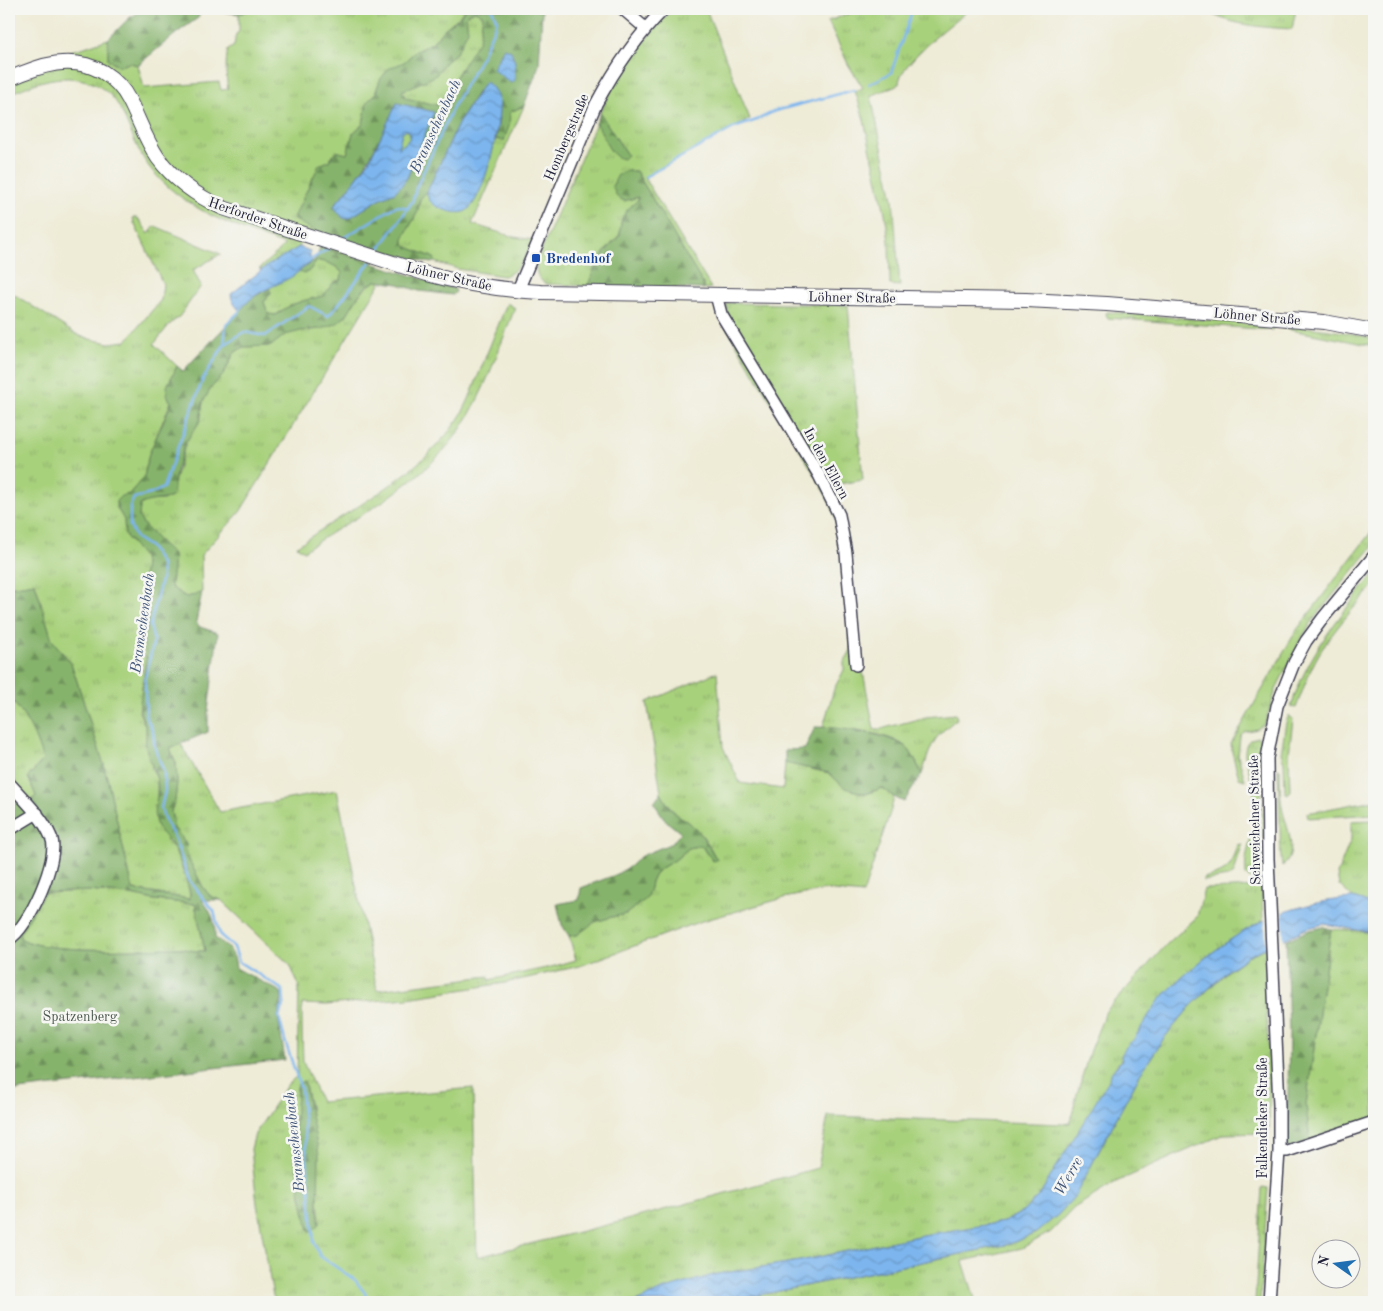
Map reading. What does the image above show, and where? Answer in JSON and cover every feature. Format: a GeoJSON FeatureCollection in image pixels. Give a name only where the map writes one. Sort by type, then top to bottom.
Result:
{"type":"FeatureCollection","features":[{"type":"Feature","properties":{"kind":"main road","name":"Herforder Straße"},"geometry":{"type":"LineString","coordinates":[[9,78],[52,63],[75,62],[94,67],[108,75],[122,89],[157,156],[167,170],[192,192],[223,208],[335,244]]}},
{"type":"Feature","properties":{"kind":"main road","name":"Löhner Straße"},"geometry":{"type":"LineString","coordinates":[[335,244],[435,276],[476,285],[518,290],[1026,300],[1089,303],[1324,322],[1374,331]]}},
{"type":"Feature","properties":{"kind":"street"},"geometry":{"type":"LineString","coordinates":[[623,9],[645,28]]}},
{"type":"Feature","properties":{"kind":"street","name":"Hombergstraße"},"geometry":{"type":"LineString","coordinates":[[518,290],[596,104],[609,79],[645,28],[664,9]]}},
{"type":"Feature","properties":{"kind":"street","name":"In den Ellern"},"geometry":{"type":"LineString","coordinates":[[716,294],[721,314],[819,475],[838,515],[846,553],[856,665]]}},
{"type":"Feature","properties":{"kind":"street","name":"Schweichelner Straße"},"geometry":{"type":"LineString","coordinates":[[1272,934],[1268,859],[1267,758],[1270,734],[1280,698],[1294,663],[1306,641],[1374,556]]}},
{"type":"Feature","properties":{"kind":"street"},"geometry":{"type":"LineString","coordinates":[[9,783],[37,813],[53,839],[52,860],[36,902],[11,938]]}},
{"type":"Feature","properties":{"kind":"street"},"geometry":{"type":"LineString","coordinates":[[9,830],[37,813]]}},
{"type":"Feature","properties":{"kind":"street","name":"Falkendieker Straße"},"geometry":{"type":"LineString","coordinates":[[1269,1302],[1279,1151],[1272,934]]}},
{"type":"Feature","properties":{"kind":"street"},"geometry":{"type":"LineString","coordinates":[[1279,1151],[1287,1151],[1374,1122]]}},
{"type":"Feature","properties":{"kind":"green space"},"geometry":{"type":"Polygon","coordinates":[[[145,9],[202,9],[198,18],[138,65],[129,63],[120,66],[108,60],[108,39],[129,18],[145,9]]]}},
{"type":"Feature","properties":{"kind":"green space"},"geometry":{"type":"Polygon","coordinates":[[[222,9],[254,9],[239,14],[224,12],[222,9]]]}},
{"type":"Feature","properties":{"kind":"green space"},"geometry":{"type":"Polygon","coordinates":[[[254,9],[426,9],[430,12],[435,9],[465,9],[432,43],[416,51],[404,62],[388,70],[380,80],[375,94],[367,102],[363,124],[353,133],[347,155],[336,151],[329,161],[319,165],[352,243],[382,251],[373,263],[302,241],[299,247],[262,270],[259,269],[285,245],[216,218],[184,200],[150,168],[136,145],[122,112],[115,101],[97,85],[74,78],[62,78],[37,83],[9,94],[9,72],[44,56],[79,49],[108,39],[108,60],[120,66],[129,63],[138,65],[144,88],[219,82],[221,90],[228,89],[227,55],[228,50],[234,46],[236,34],[239,32],[239,14],[254,9]]]}},
{"type":"Feature","properties":{"kind":"green space"},"geometry":{"type":"Polygon","coordinates":[[[465,9],[530,9],[542,11],[539,65],[524,106],[510,112],[509,126],[504,141],[496,139],[499,118],[478,91],[460,120],[427,192],[420,199],[418,211],[404,237],[404,244],[407,247],[432,257],[435,259],[434,262],[431,263],[324,236],[293,219],[319,165],[329,161],[336,151],[347,154],[353,133],[363,124],[367,102],[375,94],[380,80],[388,69],[404,62],[416,51],[432,43],[443,30],[459,17],[465,9]],[[475,11],[469,13],[466,17],[468,30],[457,52],[445,62],[435,76],[402,91],[406,98],[441,106],[446,92],[479,40],[483,15],[475,11]],[[397,103],[378,143],[363,168],[336,203],[348,219],[381,198],[395,192],[407,178],[419,150],[397,103]]]}},
{"type":"Feature","properties":{"kind":"green space"},"geometry":{"type":"Polygon","coordinates":[[[674,9],[706,9],[750,119],[644,177],[711,288],[703,289],[703,284],[636,171],[627,171],[624,201],[638,197],[638,201],[624,215],[620,234],[597,261],[588,286],[546,284],[537,274],[537,261],[596,123],[602,130],[609,148],[627,155],[600,113],[614,85],[641,45],[674,9]]]}},
{"type":"Feature","properties":{"kind":"green space"},"geometry":{"type":"Polygon","coordinates":[[[863,9],[970,9],[917,55],[901,76],[899,84],[871,96],[893,199],[900,286],[890,285],[889,241],[885,213],[863,116],[855,91],[863,88],[848,64],[828,21],[863,9]]]}},
{"type":"Feature","properties":{"kind":"green space"},"geometry":{"type":"Polygon","coordinates":[[[1202,9],[1296,9],[1292,29],[1235,22],[1213,15],[1202,9]]]}},
{"type":"Feature","properties":{"kind":"green space"},"geometry":{"type":"Polygon","coordinates":[[[475,11],[483,15],[480,40],[446,92],[441,106],[405,98],[401,91],[435,76],[445,62],[457,52],[467,23],[465,17],[475,11]]]}},
{"type":"Feature","properties":{"kind":"green space"},"geometry":{"type":"Polygon","coordinates":[[[524,106],[472,224],[514,237],[534,240],[518,267],[503,276],[458,269],[434,262],[435,259],[432,257],[407,247],[404,244],[404,237],[418,211],[420,199],[427,192],[431,202],[445,210],[485,177],[496,139],[500,140],[509,126],[510,112],[524,106]]]}},
{"type":"Feature","properties":{"kind":"green space"},"geometry":{"type":"Polygon","coordinates":[[[600,113],[627,155],[623,159],[613,154],[596,123],[600,113]]]}},
{"type":"Feature","properties":{"kind":"green space"},"geometry":{"type":"Polygon","coordinates":[[[406,130],[410,133],[409,138],[398,149],[402,131],[406,130]]]}},
{"type":"Feature","properties":{"kind":"green space"},"geometry":{"type":"Polygon","coordinates":[[[627,171],[636,171],[703,284],[703,289],[588,286],[597,261],[620,235],[624,215],[638,200],[638,197],[624,201],[617,197],[612,186],[618,175],[627,171]]]}},
{"type":"Feature","properties":{"kind":"green space"},"geometry":{"type":"Polygon","coordinates":[[[133,218],[138,218],[149,234],[155,226],[221,254],[193,270],[201,286],[179,317],[169,325],[154,344],[177,366],[166,395],[171,402],[149,454],[144,477],[116,506],[124,520],[125,535],[143,556],[145,564],[141,592],[148,609],[148,620],[144,644],[146,655],[139,712],[146,728],[147,752],[157,779],[157,798],[167,841],[175,851],[182,868],[190,899],[133,890],[104,765],[71,663],[52,640],[35,583],[9,587],[9,291],[74,333],[85,338],[109,343],[126,341],[161,300],[163,284],[133,218]]]}},
{"type":"Feature","properties":{"kind":"green space","name":"Spatzenberg"},"geometry":{"type":"Polygon","coordinates":[[[320,247],[455,289],[456,292],[453,295],[419,291],[398,284],[376,281],[368,285],[358,296],[346,316],[336,324],[321,329],[285,335],[271,346],[243,347],[234,353],[223,375],[211,388],[203,402],[200,421],[186,442],[176,471],[172,497],[140,505],[139,516],[145,526],[174,556],[171,587],[186,597],[202,592],[196,622],[200,627],[218,633],[208,711],[208,732],[170,748],[176,763],[177,782],[175,801],[171,811],[174,828],[186,843],[187,856],[203,887],[210,896],[221,900],[202,900],[213,918],[215,938],[227,947],[232,954],[236,968],[281,992],[282,1000],[278,1017],[285,1060],[9,1091],[9,777],[31,801],[36,796],[28,777],[43,760],[30,726],[9,697],[9,587],[35,583],[52,640],[71,663],[104,765],[133,890],[190,899],[190,892],[177,855],[156,824],[154,809],[158,787],[146,748],[146,728],[140,710],[145,653],[144,645],[140,639],[142,633],[147,630],[148,609],[141,592],[145,564],[142,556],[125,535],[124,520],[116,506],[116,501],[121,496],[129,494],[144,477],[149,454],[170,406],[171,402],[168,397],[167,388],[177,366],[183,371],[240,311],[247,301],[269,288],[271,292],[264,302],[268,314],[276,315],[292,305],[323,296],[334,282],[341,280],[342,273],[331,264],[317,261],[309,271],[303,274],[299,271],[317,258],[320,247]],[[88,891],[44,893],[20,933],[20,938],[50,947],[72,949],[180,948],[205,951],[195,904],[154,900],[131,895],[88,891]]]}},
{"type":"Feature","properties":{"kind":"green space"},"geometry":{"type":"Polygon","coordinates":[[[317,261],[328,263],[338,268],[342,273],[341,280],[334,282],[323,297],[298,303],[277,315],[268,314],[264,302],[271,293],[269,288],[299,271],[304,274],[317,261]]]}},
{"type":"Feature","properties":{"kind":"green space"},"geometry":{"type":"Polygon","coordinates":[[[376,281],[381,282],[240,512],[201,555],[202,592],[186,597],[170,587],[174,556],[141,521],[139,517],[140,505],[147,501],[164,500],[174,483],[186,442],[200,421],[203,402],[211,388],[223,375],[234,353],[243,347],[271,346],[284,335],[346,316],[362,292],[376,281]]]}},
{"type":"Feature","properties":{"kind":"green space"},"geometry":{"type":"Polygon","coordinates":[[[507,303],[515,308],[491,370],[469,416],[444,450],[416,476],[375,507],[304,551],[297,546],[401,477],[438,444],[454,425],[466,406],[507,303]]]}},
{"type":"Feature","properties":{"kind":"green space"},"geometry":{"type":"Polygon","coordinates":[[[727,303],[848,305],[863,480],[829,486],[840,511],[846,536],[858,646],[874,729],[877,730],[926,717],[956,714],[957,719],[937,737],[922,774],[909,750],[892,739],[869,733],[823,727],[834,689],[844,670],[844,662],[850,652],[851,642],[840,534],[833,510],[822,487],[722,320],[728,315],[727,303]]]}},
{"type":"Feature","properties":{"kind":"green space"},"geometry":{"type":"Polygon","coordinates":[[[1107,312],[1274,327],[1272,330],[1108,318],[1107,312]]]}},
{"type":"Feature","properties":{"kind":"green space"},"geometry":{"type":"Polygon","coordinates":[[[1285,325],[1363,336],[1374,339],[1374,346],[1281,328],[1285,325]]]}},
{"type":"Feature","properties":{"kind":"green space"},"geometry":{"type":"Polygon","coordinates":[[[1374,528],[1374,545],[1316,616],[1301,639],[1277,687],[1265,723],[1257,729],[1244,732],[1240,736],[1238,756],[1245,780],[1239,778],[1231,744],[1296,631],[1374,528]]]}},
{"type":"Feature","properties":{"kind":"green space"},"geometry":{"type":"Polygon","coordinates":[[[1374,574],[1374,585],[1331,636],[1312,667],[1296,708],[1291,707],[1315,653],[1337,621],[1374,574]]]}},
{"type":"Feature","properties":{"kind":"green space"},"geometry":{"type":"Polygon","coordinates":[[[717,672],[723,747],[740,783],[783,789],[785,763],[829,773],[845,788],[866,794],[882,788],[894,797],[891,810],[863,894],[824,890],[784,898],[702,921],[580,966],[505,983],[408,998],[326,1005],[302,1004],[303,1062],[321,1102],[473,1088],[477,1257],[619,1222],[818,1168],[828,1116],[1070,1123],[1090,1050],[1106,1011],[1168,943],[1197,917],[1204,889],[1262,887],[1263,921],[1206,957],[1168,991],[1114,1068],[1110,1080],[1040,1194],[1024,1211],[1004,1222],[923,1235],[800,1261],[717,1274],[662,1290],[636,1302],[277,1302],[273,1296],[257,1204],[251,1149],[255,1134],[287,1085],[297,1076],[299,986],[290,965],[221,900],[210,896],[203,887],[187,856],[186,843],[174,828],[171,811],[175,801],[177,782],[176,763],[170,748],[181,744],[220,812],[337,790],[377,990],[489,976],[489,980],[576,960],[569,936],[577,935],[594,922],[626,914],[650,888],[651,881],[658,870],[675,860],[689,848],[701,845],[706,853],[717,860],[701,834],[672,810],[661,793],[647,702],[717,672]],[[304,1081],[298,1084],[297,1088],[295,1140],[298,1179],[309,1230],[320,1224],[310,1106],[304,1081]]]}},
{"type":"Feature","properties":{"kind":"green space"},"geometry":{"type":"Polygon","coordinates":[[[9,697],[30,726],[43,760],[28,777],[36,796],[30,801],[9,777],[9,697]]]}},
{"type":"Feature","properties":{"kind":"green space"},"geometry":{"type":"Polygon","coordinates":[[[1289,715],[1293,719],[1289,754],[1290,792],[1287,794],[1285,792],[1284,762],[1281,753],[1289,715]]]}},
{"type":"Feature","properties":{"kind":"green space"},"geometry":{"type":"Polygon","coordinates":[[[815,727],[865,732],[902,744],[909,750],[922,774],[904,802],[882,788],[866,794],[845,788],[829,773],[785,763],[785,750],[805,749],[815,727]]]}},
{"type":"Feature","properties":{"kind":"green space"},"geometry":{"type":"Polygon","coordinates":[[[1258,737],[1263,743],[1261,767],[1262,877],[1249,878],[1246,875],[1245,868],[1256,813],[1245,751],[1249,741],[1258,737]]]}},
{"type":"Feature","properties":{"kind":"green space"},"geometry":{"type":"Polygon","coordinates":[[[1278,768],[1280,769],[1282,807],[1291,848],[1287,861],[1282,866],[1281,858],[1278,768]]]}},
{"type":"Feature","properties":{"kind":"green space"},"geometry":{"type":"Polygon","coordinates":[[[661,793],[672,810],[701,834],[717,860],[713,861],[701,845],[689,848],[675,860],[658,870],[651,881],[646,899],[626,914],[595,922],[577,935],[569,936],[562,925],[557,904],[579,900],[581,888],[615,875],[629,867],[641,856],[672,843],[681,833],[666,821],[654,803],[661,793]]]}},
{"type":"Feature","properties":{"kind":"green space"},"geometry":{"type":"Polygon","coordinates":[[[1374,800],[1374,814],[1308,818],[1307,813],[1374,800]]]}},
{"type":"Feature","properties":{"kind":"green space"},"geometry":{"type":"Polygon","coordinates":[[[1374,820],[1374,905],[1353,898],[1339,885],[1337,874],[1351,839],[1351,821],[1374,820]]]}},
{"type":"Feature","properties":{"kind":"green space"},"geometry":{"type":"Polygon","coordinates":[[[1238,844],[1242,845],[1234,873],[1228,877],[1203,881],[1203,878],[1218,874],[1231,864],[1238,844]]]}},
{"type":"Feature","properties":{"kind":"green space"},"geometry":{"type":"Polygon","coordinates":[[[88,891],[195,904],[205,951],[180,948],[72,949],[50,947],[20,938],[20,933],[44,893],[88,891]]]}},
{"type":"Feature","properties":{"kind":"green space"},"geometry":{"type":"Polygon","coordinates":[[[1324,927],[1331,929],[1306,1105],[1310,1141],[1287,1149],[1289,1033],[1286,940],[1310,930],[1324,927]]]}},
{"type":"Feature","properties":{"kind":"green space"},"geometry":{"type":"Polygon","coordinates":[[[1331,929],[1374,934],[1374,1119],[1310,1141],[1306,1105],[1331,929]]]}},
{"type":"Feature","properties":{"kind":"green space"},"geometry":{"type":"Polygon","coordinates":[[[1266,948],[1266,1004],[1270,1076],[1269,1133],[1224,1134],[1116,1182],[1074,1208],[1051,1232],[1022,1248],[963,1261],[976,1302],[726,1302],[1010,1244],[1036,1233],[1075,1196],[1139,1076],[1164,1038],[1191,1006],[1228,971],[1250,955],[1266,948]]]}},
{"type":"Feature","properties":{"kind":"green space"},"geometry":{"type":"Polygon","coordinates":[[[304,1081],[319,1154],[318,1210],[320,1224],[312,1231],[309,1230],[298,1179],[295,1140],[297,1088],[298,1084],[304,1081]]]}},
{"type":"Feature","properties":{"kind":"green space"},"geometry":{"type":"Polygon","coordinates":[[[1262,1187],[1268,1188],[1260,1302],[1255,1302],[1262,1187]]]}},
{"type":"Feature","properties":{"kind":"water"},"geometry":{"type":"Polygon","coordinates":[[[504,48],[511,51],[515,62],[515,80],[511,83],[493,69],[504,48]]]}},
{"type":"Feature","properties":{"kind":"water"},"geometry":{"type":"Polygon","coordinates":[[[485,82],[495,91],[499,103],[494,144],[479,193],[473,204],[466,211],[457,213],[433,204],[428,198],[427,192],[460,120],[485,82]]]}},
{"type":"Feature","properties":{"kind":"water"},"geometry":{"type":"Polygon","coordinates":[[[397,103],[434,112],[407,178],[401,186],[395,192],[381,198],[348,219],[343,218],[334,207],[369,161],[397,103]],[[407,130],[402,132],[398,149],[408,140],[410,133],[407,130]]]}},
{"type":"Feature","properties":{"kind":"water"},"geometry":{"type":"Polygon","coordinates":[[[299,247],[310,251],[312,262],[293,276],[258,294],[245,304],[240,311],[234,303],[231,294],[267,266],[299,247]]]}},
{"type":"Feature","properties":{"kind":"water","name":"Werre"},"geometry":{"type":"Polygon","coordinates":[[[1353,898],[1374,905],[1374,933],[1324,924],[1308,928],[1250,955],[1228,970],[1191,1006],[1164,1038],[1139,1076],[1075,1196],[1058,1215],[1036,1233],[1010,1244],[726,1302],[636,1302],[662,1290],[717,1274],[800,1261],[923,1235],[1004,1222],[1024,1211],[1040,1194],[1109,1080],[1110,1074],[1122,1060],[1121,1056],[1125,1048],[1134,1039],[1152,1010],[1169,990],[1221,946],[1261,922],[1306,905],[1353,898]]]}},
{"type":"Feature","properties":{"kind":"pier"},"geometry":{"type":"Polygon","coordinates":[[[1282,910],[1284,942],[1266,950],[1265,917],[1282,910]]]}},
{"type":"Feature","properties":{"kind":"waterway","name":"Bramschenbach"},"geometry":{"type":"LineString","coordinates":[[380,248],[413,200],[416,188],[454,105],[482,56],[497,21],[492,9]]}},
{"type":"Feature","properties":{"kind":"waterway"},"geometry":{"type":"LineString","coordinates":[[869,84],[891,73],[911,14]]}},
{"type":"Feature","properties":{"kind":"waterway"},"geometry":{"type":"LineString","coordinates":[[645,177],[734,128],[775,111],[854,90]]}},
{"type":"Feature","properties":{"kind":"waterway"},"geometry":{"type":"LineString","coordinates":[[340,240],[396,206],[408,208]]}},
{"type":"Feature","properties":{"kind":"waterway"},"geometry":{"type":"LineString","coordinates":[[310,260],[328,249]]}},
{"type":"Feature","properties":{"kind":"waterway","name":"Bramschenbach"},"geometry":{"type":"LineString","coordinates":[[369,1302],[355,1280],[320,1256],[314,1242],[301,1089],[279,1017],[284,1002],[283,990],[239,962],[234,947],[220,935],[214,911],[189,880],[175,839],[164,818],[161,808],[165,791],[164,772],[155,748],[153,731],[146,717],[145,678],[154,641],[150,625],[162,576],[161,564],[150,547],[136,538],[130,526],[130,506],[134,498],[151,494],[163,488],[203,379],[224,345],[244,332],[265,336],[309,306],[328,316],[345,297],[370,262]]}},
{"type":"Feature","properties":{"kind":"waterway"},"geometry":{"type":"LineString","coordinates":[[224,345],[226,325],[240,311]]}},
{"type":"Feature","properties":{"kind":"place","name":"Bredenhof"},"geometry":{"type":"Point","coordinates":[536,258]}}]}
